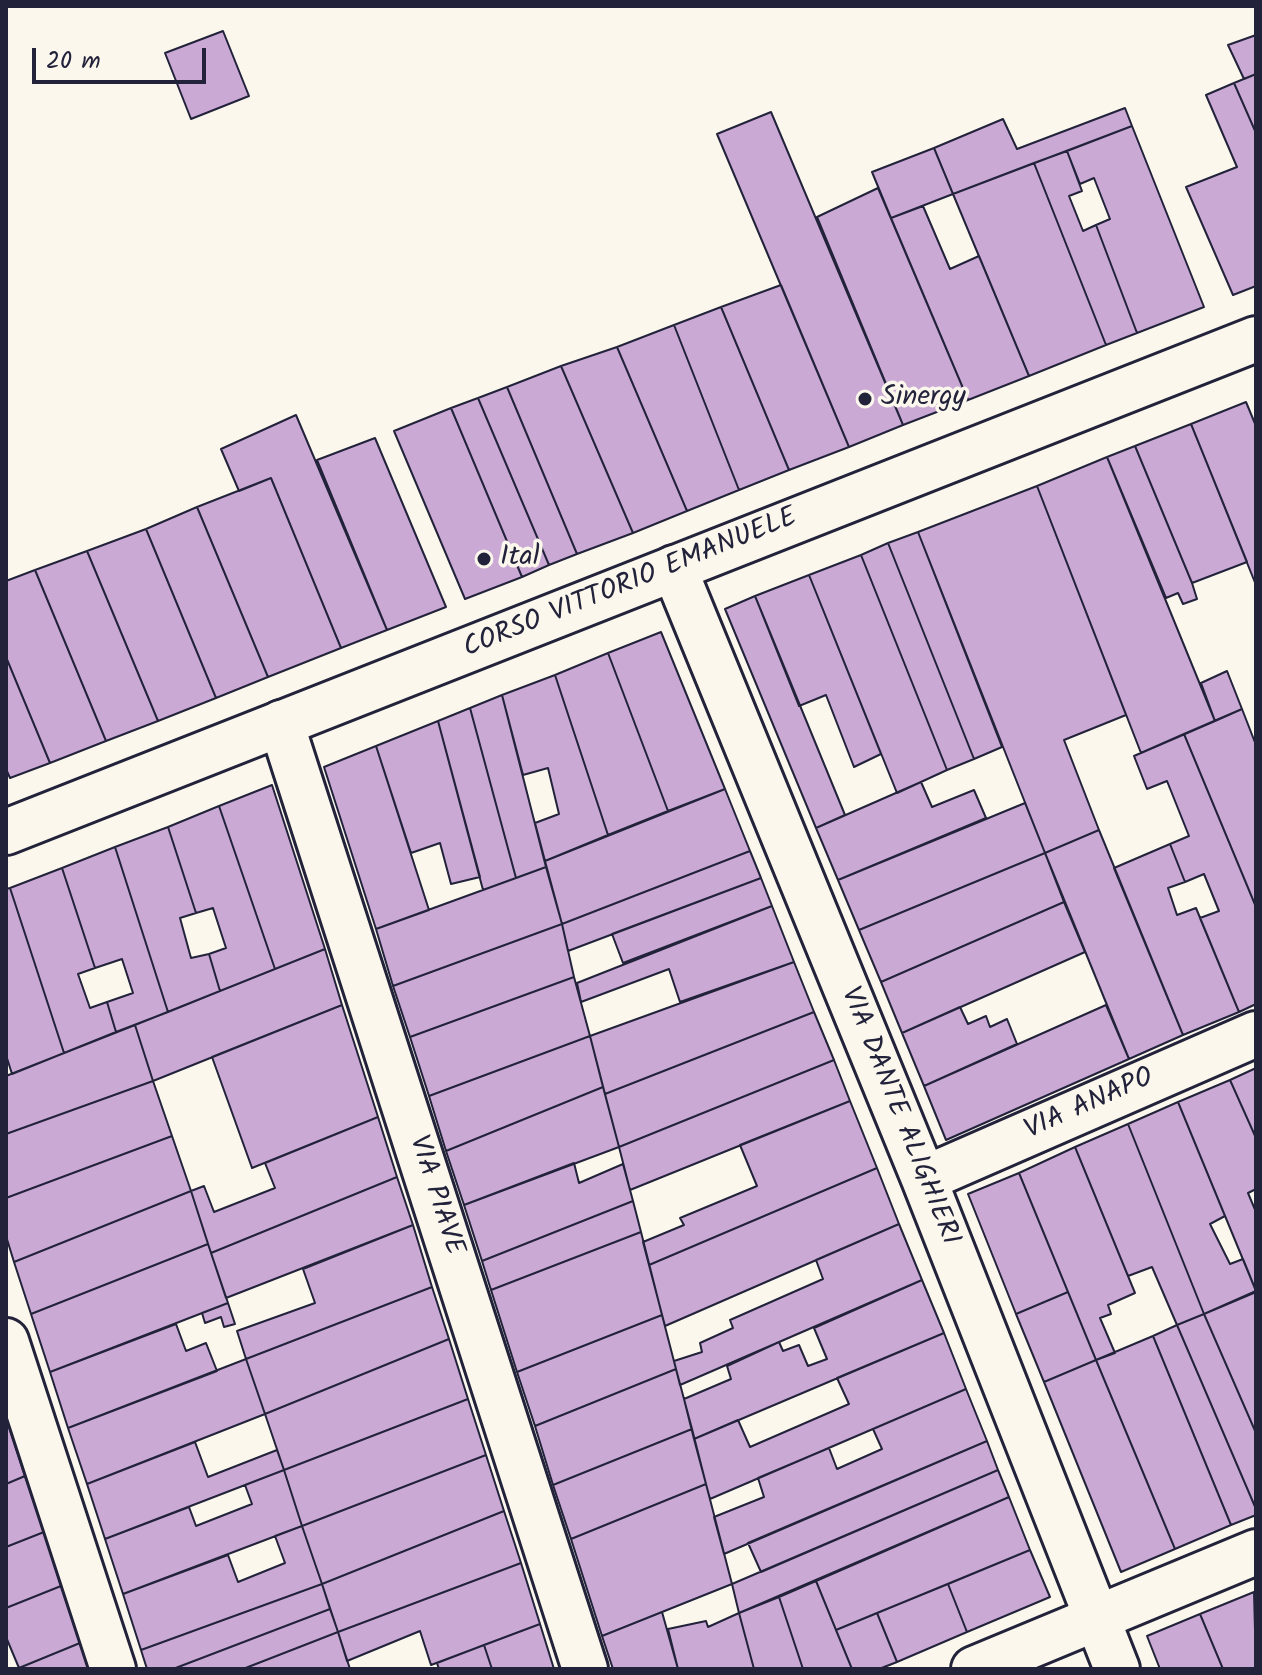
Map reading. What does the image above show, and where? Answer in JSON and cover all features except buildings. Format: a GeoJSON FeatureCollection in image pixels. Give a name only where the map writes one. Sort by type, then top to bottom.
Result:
{"type":"FeatureCollection","features":[{"type":"Feature","properties":{"kind":"street","name":"CORSO VITTORIO EMANUELE"},"geometry":{"type":"LineString","coordinates":[[6,832],[1256,339]]}},
{"type":"Feature","properties":{"kind":"street","name":"VIA DANTE ALIGHIERI"},"geometry":{"type":"LineString","coordinates":[[674,568],[924,1179],[1117,1669]]}},
{"type":"Feature","properties":{"kind":"street","name":"VIA PIAVE"},"geometry":{"type":"LineString","coordinates":[[281,723],[585,1669]]}},
{"type":"Feature","properties":{"kind":"street","name":"VIA ANAPO"},"geometry":{"type":"LineString","coordinates":[[924,1179],[1256,1034]]}},
{"type":"Feature","properties":{"kind":"street"},"geometry":{"type":"LineString","coordinates":[[6,1341],[113,1669]]}},
{"type":"Feature","properties":{"kind":"street"},"geometry":{"type":"LineString","coordinates":[[974,1669],[1256,1552]]}},
{"type":"Feature","properties":{"kind":"place","name":"Sinergy"},"geometry":{"type":"Point","coordinates":[865,399]}},
{"type":"Feature","properties":{"kind":"place","name":"Ital"},"geometry":{"type":"Point","coordinates":[484,559]}}]}
